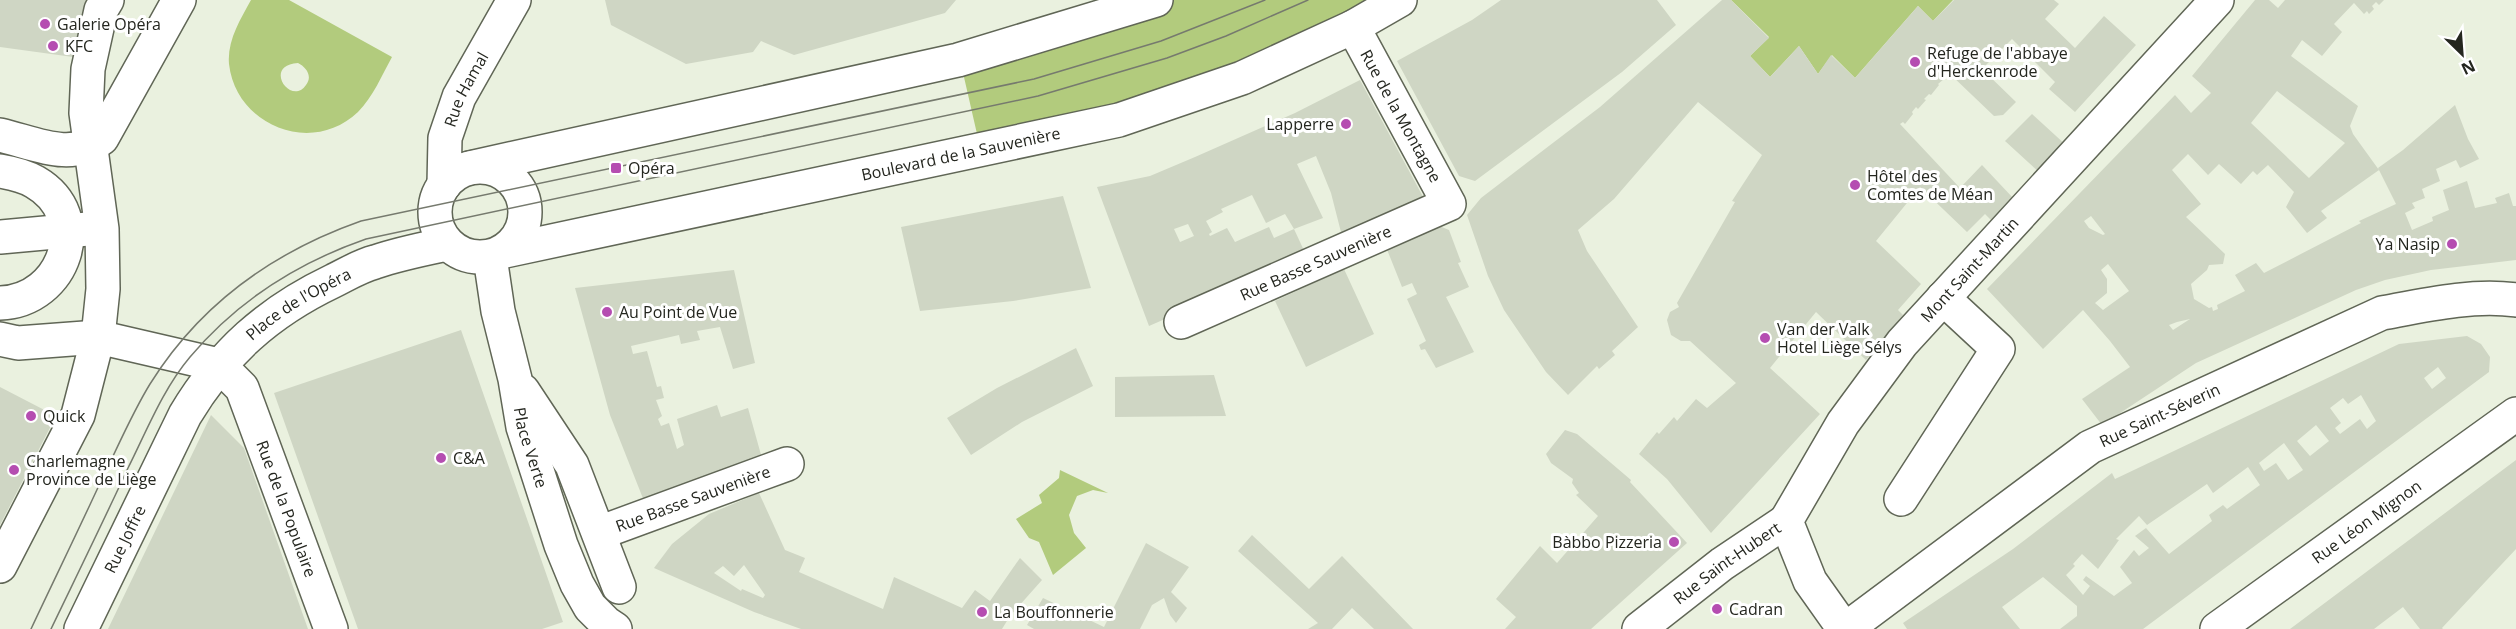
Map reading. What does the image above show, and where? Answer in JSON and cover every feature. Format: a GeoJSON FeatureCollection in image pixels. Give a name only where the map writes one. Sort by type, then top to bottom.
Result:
{"type":"FeatureCollection","features":[{"type":"Feature","properties":{"kind":"street"},"geometry":{"type":"LineString","coordinates":[[0,566],[78,415],[98,337],[103,289],[102,228],[83,149],[88,69],[101,10],[107,0]]}},
{"type":"Feature","properties":{"kind":"street"},"geometry":{"type":"LineString","coordinates":[[0,135],[64,150],[83,149],[102,138],[179,0]]}},
{"type":"Feature","properties":{"kind":"street","name":"Rue Hamal"},"geometry":{"type":"LineString","coordinates":[[457,176],[445,138],[459,97],[514,0]]}},
{"type":"Feature","properties":{"kind":"street"},"geometry":{"type":"LineString","coordinates":[[457,176],[958,60],[1156,0]]}},
{"type":"Feature","properties":{"kind":"street","name":"Boulevard de la Sauvenière"},"geometry":{"type":"LineString","coordinates":[[497,254],[1119,120],[1242,78],[1353,27],[1400,0]]}},
{"type":"Feature","properties":{"kind":"street","name":"Mont Saint-Martin"},"geometry":{"type":"LineString","coordinates":[[1786,521],[1843,423],[1902,343],[2217,0]]}},
{"type":"Feature","properties":{"kind":"street","name":"Rue de la Montagne"},"geometry":{"type":"LineString","coordinates":[[1353,27],[1449,204]]}},
{"type":"Feature","properties":{"kind":"street"},"geometry":{"type":"LineString","coordinates":[[486,167],[501,172],[513,181],[522,195],[525,210],[523,225],[516,240],[497,254],[474,257],[459,253],[447,244],[438,230],[435,215],[436,199],[457,176],[486,167]]}},
{"type":"Feature","properties":{"kind":"street"},"geometry":{"type":"LineString","coordinates":[[0,171],[36,182],[52,196],[61,209],[67,230],[65,254],[58,271],[47,285],[37,293],[23,299],[1,301],[9,341],[98,337],[219,365]]}},
{"type":"Feature","properties":{"kind":"street","name":"Rue Basse Sauvenière"},"geometry":{"type":"LineString","coordinates":[[1181,322],[1449,204]]}},
{"type":"Feature","properties":{"kind":"street"},"geometry":{"type":"LineString","coordinates":[[0,237],[102,228]]}},
{"type":"Feature","properties":{"kind":"street","name":"Place de l'Opéra"},"geometry":{"type":"LineString","coordinates":[[185,415],[219,365],[257,328],[311,292],[372,262],[447,244]]}},
{"type":"Feature","properties":{"kind":"street","name":"Place Verte"},"geometry":{"type":"LineString","coordinates":[[497,254],[498,311],[515,380],[523,427],[561,545],[577,584],[605,627]]}},
{"type":"Feature","properties":{"kind":"street","name":"Rue Saint-Séverin"},"geometry":{"type":"LineString","coordinates":[[1845,629],[2090,447],[2382,313],[2418,306],[2497,297],[2516,300]]}},
{"type":"Feature","properties":{"kind":"street"},"geometry":{"type":"LineString","coordinates":[[1901,499],[1998,349],[1943,298]]}},
{"type":"Feature","properties":{"kind":"street","name":"Rue de la Populaire"},"geometry":{"type":"LineString","coordinates":[[219,365],[242,388],[331,629]]}},
{"type":"Feature","properties":{"kind":"street"},"geometry":{"type":"LineString","coordinates":[[515,380],[572,465],[619,587]]}},
{"type":"Feature","properties":{"kind":"street","name":"Rue Léon Mignon"},"geometry":{"type":"LineString","coordinates":[[2217,629],[2516,414]]}},
{"type":"Feature","properties":{"kind":"street","name":"Rue Joffre"},"geometry":{"type":"LineString","coordinates":[[81,629],[185,415]]}},
{"type":"Feature","properties":{"kind":"street","name":"Rue Basse Sauvenière"},"geometry":{"type":"LineString","coordinates":[[599,533],[787,464]]}},
{"type":"Feature","properties":{"kind":"street"},"geometry":{"type":"LineString","coordinates":[[1786,521],[1810,581],[1845,629]]}},
{"type":"Feature","properties":{"kind":"street","name":"Rue Saint-Hubert"},"geometry":{"type":"LineString","coordinates":[[1639,629],[1722,564],[1786,521]]}},
{"type":"Feature","properties":{"kind":"green space"},"geometry":{"type":"Polygon","coordinates":[[[251,0],[289,0],[392,57],[377,86],[358,112],[340,125],[319,132],[299,132],[279,128],[261,118],[246,104],[235,86],[229,55],[235,31],[251,0]],[[298,63],[287,65],[282,70],[283,83],[293,91],[300,90],[308,82],[308,72],[298,63]]]}},
{"type":"Feature","properties":{"kind":"green space"},"geometry":{"type":"Polygon","coordinates":[[[1169,0],[1392,0],[1241,74],[980,147],[961,64],[1169,0]]]}},
{"type":"Feature","properties":{"kind":"green space"},"geometry":{"type":"Polygon","coordinates":[[[1731,0],[1953,0],[1933,21],[1918,6],[1855,78],[1832,55],[1818,74],[1799,46],[1770,77],[1750,56],[1769,37],[1731,0]]]}},
{"type":"Feature","properties":{"kind":"green space"},"geometry":{"type":"Polygon","coordinates":[[[1060,470],[1108,493],[1093,490],[1077,496],[1069,515],[1074,533],[1086,548],[1053,575],[1039,542],[1029,538],[1016,519],[1042,503],[1039,495],[1059,478],[1060,470]]]}},
{"type":"Feature","properties":{"kind":"building","name":"Galerie Opéra"},"geometry":{"type":"Polygon","coordinates":[[[0,0],[101,0],[73,57],[0,47],[0,0]]]}},
{"type":"Feature","properties":{"kind":"building"},"geometry":{"type":"Polygon","coordinates":[[[605,0],[956,0],[945,13],[794,55],[761,41],[753,52],[686,64],[611,25],[605,0]]]}},
{"type":"Feature","properties":{"kind":"building"},"geometry":{"type":"Polygon","coordinates":[[[1501,0],[1657,0],[1676,25],[1622,72],[1475,181],[1459,176],[1397,61],[1472,20],[1501,0]]]}},
{"type":"Feature","properties":{"kind":"building"},"geometry":{"type":"Polygon","coordinates":[[[1722,0],[1731,0],[1769,38],[1750,56],[1770,77],[1799,46],[1818,74],[1831,55],[1855,78],[1918,6],[1933,21],[1954,0],[2054,0],[2059,4],[2045,19],[2075,48],[2104,16],[2136,45],[2075,112],[2049,89],[2055,82],[2012,39],[1982,69],[2016,102],[2003,115],[1994,116],[1950,74],[1938,84],[1931,95],[1929,94],[1924,99],[1926,100],[1918,109],[1916,107],[1905,124],[1903,122],[1900,124],[1960,188],[1982,165],[2014,199],[1992,221],[1985,214],[1967,232],[1920,187],[1876,241],[1921,284],[1898,310],[1903,315],[1866,360],[1816,312],[1770,368],[1820,414],[1711,533],[1667,479],[1639,454],[1657,432],[1659,434],[1674,417],[1677,421],[1696,399],[1707,408],[1736,383],[1690,341],[1681,341],[1671,335],[1667,320],[1670,312],[1679,307],[1677,303],[1735,202],[1732,201],[1762,155],[1698,102],[1614,199],[1578,230],[1587,251],[1638,327],[1612,351],[1615,355],[1599,369],[1597,366],[1568,395],[1546,372],[1504,310],[1488,276],[1467,215],[1481,198],[1600,107],[1722,0]]]}},
{"type":"Feature","properties":{"kind":"building"},"geometry":{"type":"Polygon","coordinates":[[[2255,0],[2269,0],[2278,8],[2285,0],[2384,0],[2379,5],[2376,2],[2369,14],[2367,11],[2364,14],[2354,3],[2334,24],[2342,32],[2322,56],[2302,40],[2291,56],[2358,106],[2350,126],[2353,134],[2379,170],[2378,168],[2403,150],[2455,105],[2468,139],[2479,159],[2460,168],[2456,160],[2436,169],[2440,181],[2422,189],[2425,198],[2412,203],[2415,208],[2405,213],[2412,230],[2433,221],[2432,217],[2449,210],[2443,190],[2467,181],[2475,208],[2497,203],[2495,198],[2509,193],[2513,206],[2516,206],[2516,260],[2431,270],[2385,280],[2356,290],[2196,363],[2102,425],[2082,399],[2130,367],[2110,341],[2083,310],[2043,349],[1987,289],[2175,95],[2191,113],[2211,93],[2192,76],[2255,0]],[[2277,91],[2251,123],[2309,178],[2345,143],[2277,91]],[[2188,154],[2172,170],[2201,204],[2186,217],[2225,254],[2223,264],[2209,265],[2207,270],[2191,284],[2194,299],[2209,308],[2212,307],[2213,311],[2218,309],[2217,305],[2245,291],[2235,275],[2256,263],[2264,273],[2361,223],[2359,221],[2396,204],[2379,170],[2321,211],[2327,218],[2307,233],[2286,207],[2294,192],[2268,165],[2257,175],[2253,171],[2241,184],[2219,164],[2208,175],[2188,154]],[[2091,216],[2084,221],[2089,228],[2105,234],[2091,216]],[[2108,264],[2101,270],[2107,279],[2107,293],[2095,303],[2103,310],[2129,291],[2108,264]],[[2190,319],[2169,325],[2173,330],[2190,319]]]}},
{"type":"Feature","properties":{"kind":"building"},"geometry":{"type":"Polygon","coordinates":[[[1360,80],[1428,206],[1343,240],[1331,193],[1316,156],[1297,164],[1323,218],[1294,229],[1307,257],[1149,326],[1097,187],[1150,176],[1295,113],[1360,80]],[[1252,195],[1221,209],[1223,212],[1206,221],[1212,232],[1210,236],[1227,228],[1235,242],[1269,227],[1274,238],[1294,229],[1285,214],[1266,223],[1252,195]],[[1188,224],[1174,229],[1180,242],[1194,236],[1188,224]]]}},
{"type":"Feature","properties":{"kind":"building"},"geometry":{"type":"Polygon","coordinates":[[[2032,114],[2067,146],[2041,174],[2005,141],[2032,114]]]}},
{"type":"Feature","properties":{"kind":"building"},"geometry":{"type":"Polygon","coordinates":[[[1063,196],[1091,288],[1013,301],[920,311],[901,227],[1063,196]]]}},
{"type":"Feature","properties":{"kind":"building"},"geometry":{"type":"Polygon","coordinates":[[[1432,223],[1449,230],[1461,262],[1458,263],[1469,287],[1446,297],[1474,352],[1436,368],[1425,349],[1421,350],[1419,345],[1426,341],[1407,299],[1417,294],[1412,283],[1402,287],[1384,242],[1432,223]]]}},
{"type":"Feature","properties":{"kind":"building"},"geometry":{"type":"Polygon","coordinates":[[[1344,269],[1374,334],[1306,367],[1275,301],[1344,269]]]}},
{"type":"Feature","properties":{"kind":"building"},"geometry":{"type":"Polygon","coordinates":[[[734,270],[755,363],[733,369],[720,327],[697,331],[700,340],[681,344],[679,335],[631,346],[633,354],[647,351],[657,387],[661,386],[664,398],[656,400],[662,416],[658,419],[661,426],[669,423],[677,449],[684,445],[677,419],[717,405],[721,417],[748,408],[763,462],[644,501],[610,415],[575,288],[734,270]]]}},
{"type":"Feature","properties":{"kind":"building","name":"C&A"},"geometry":{"type":"Polygon","coordinates":[[[461,330],[563,622],[542,629],[358,629],[274,393],[461,330]]]}},
{"type":"Feature","properties":{"kind":"building"},"geometry":{"type":"Polygon","coordinates":[[[2467,336],[2481,344],[2490,357],[2489,372],[2143,629],[2060,629],[2077,616],[2077,606],[2043,577],[2002,607],[2020,629],[1907,629],[1903,623],[2013,549],[2112,473],[2115,479],[2399,344],[2467,336]],[[2438,367],[2424,378],[2432,389],[2446,378],[2438,367]],[[2361,395],[2348,404],[2343,398],[2330,408],[2341,423],[2335,428],[2340,434],[2360,419],[2367,429],[2376,421],[2361,395]],[[2316,425],[2297,441],[2310,456],[2329,441],[2316,425]],[[2284,443],[2259,463],[2264,471],[2276,463],[2288,480],[2303,470],[2284,443]],[[2248,467],[2213,493],[2207,484],[2147,525],[2139,516],[2116,539],[2119,540],[2098,569],[2082,554],[2066,575],[2083,595],[2090,586],[2083,580],[2086,576],[2114,596],[2132,583],[2120,567],[2134,550],[2139,556],[2149,548],[2135,536],[2146,528],[2169,554],[2212,521],[2209,515],[2223,505],[2227,509],[2260,485],[2248,467]]]}},
{"type":"Feature","properties":{"kind":"building"},"geometry":{"type":"Polygon","coordinates":[[[1076,348],[1093,386],[1022,422],[971,455],[947,418],[997,388],[1076,348]]]}},
{"type":"Feature","properties":{"kind":"building"},"geometry":{"type":"Polygon","coordinates":[[[1214,375],[1226,416],[1115,417],[1115,377],[1214,375]]]}},
{"type":"Feature","properties":{"kind":"building","name":"Charlemagne Province de Liège"},"geometry":{"type":"Polygon","coordinates":[[[0,387],[56,416],[0,525],[0,387]]]}},
{"type":"Feature","properties":{"kind":"building"},"geometry":{"type":"Polygon","coordinates":[[[211,415],[244,448],[308,629],[108,629],[211,415]]]}},
{"type":"Feature","properties":{"kind":"building"},"geometry":{"type":"Polygon","coordinates":[[[1565,430],[1577,434],[1631,480],[1630,482],[1687,543],[1591,629],[1505,629],[1516,617],[1496,599],[1540,546],[1557,563],[1598,516],[1576,495],[1579,493],[1572,483],[1573,479],[1551,463],[1546,454],[1565,430]]]}},
{"type":"Feature","properties":{"kind":"building"},"geometry":{"type":"Polygon","coordinates":[[[2516,460],[2516,549],[2443,629],[2420,629],[2403,607],[2374,629],[2290,629],[2516,460]]]}},
{"type":"Feature","properties":{"kind":"building"},"geometry":{"type":"Polygon","coordinates":[[[759,493],[785,550],[805,558],[799,572],[883,609],[894,577],[962,608],[975,590],[990,601],[1020,558],[1042,580],[1010,616],[1002,629],[801,629],[754,612],[654,568],[672,544],[709,514],[759,493]],[[744,565],[734,576],[723,566],[714,573],[741,591],[742,589],[763,598],[765,595],[744,565]]]}},
{"type":"Feature","properties":{"kind":"building"},"geometry":{"type":"Polygon","coordinates":[[[1252,535],[1309,589],[1342,556],[1413,629],[1374,629],[1352,608],[1332,629],[1308,629],[1318,623],[1238,551],[1252,535]]]}},
{"type":"Feature","properties":{"kind":"building"},"geometry":{"type":"Polygon","coordinates":[[[1146,543],[1189,567],[1171,592],[1187,608],[1176,623],[1170,615],[1164,598],[1152,605],[1140,629],[1034,629],[1027,625],[1043,598],[1104,627],[1146,543]]]}},
{"type":"Feature","properties":{"kind":"tram line"},"geometry":{"type":"LineString","coordinates":[[31,629],[130,420],[150,384],[170,355],[192,329],[241,284],[298,248],[361,221],[1034,79],[1161,41],[1265,0]]}},
{"type":"Feature","properties":{"kind":"tram line"},"geometry":{"type":"LineString","coordinates":[[51,629],[156,410],[180,369],[228,318],[249,301],[270,286],[316,260],[366,239],[1038,96],[1167,58],[1226,36],[1308,0]]}},
{"type":"Feature","properties":{"kind":"place","name":"Galerie Opéra"},"geometry":{"type":"Point","coordinates":[45,24]}},
{"type":"Feature","properties":{"kind":"place","name":"KFC"},"geometry":{"type":"Point","coordinates":[53,46]}},
{"type":"Feature","properties":{"kind":"place","name":"Refuge de l'abbaye d'Herckenrode"},"geometry":{"type":"Point","coordinates":[1915,62]}},
{"type":"Feature","properties":{"kind":"place","name":"Lapperre"},"geometry":{"type":"Point","coordinates":[1346,124]}},
{"type":"Feature","properties":{"kind":"place","name":"Opéra"},"geometry":{"type":"Point","coordinates":[616,168]}},
{"type":"Feature","properties":{"kind":"place","name":"Hôtel des Comtes de Méan"},"geometry":{"type":"Point","coordinates":[1855,185]}},
{"type":"Feature","properties":{"kind":"place","name":"Ya Nasip"},"geometry":{"type":"Point","coordinates":[2452,244]}},
{"type":"Feature","properties":{"kind":"place","name":"Au Point de Vue"},"geometry":{"type":"Point","coordinates":[607,312]}},
{"type":"Feature","properties":{"kind":"place","name":"Van der Valk Hotel Liège Sélys"},"geometry":{"type":"Point","coordinates":[1765,338]}},
{"type":"Feature","properties":{"kind":"place","name":"Quick"},"geometry":{"type":"Point","coordinates":[31,416]}},
{"type":"Feature","properties":{"kind":"place","name":"C&A"},"geometry":{"type":"Point","coordinates":[441,458]}},
{"type":"Feature","properties":{"kind":"place","name":"Charlemagne Province de Liège"},"geometry":{"type":"Point","coordinates":[14,470]}},
{"type":"Feature","properties":{"kind":"place","name":"Bàbbo Pizzeria"},"geometry":{"type":"Point","coordinates":[1674,542]}},
{"type":"Feature","properties":{"kind":"place","name":"Cadran"},"geometry":{"type":"Point","coordinates":[1717,609]}},
{"type":"Feature","properties":{"kind":"place","name":"La Bouffonnerie"},"geometry":{"type":"Point","coordinates":[982,612]}}]}
